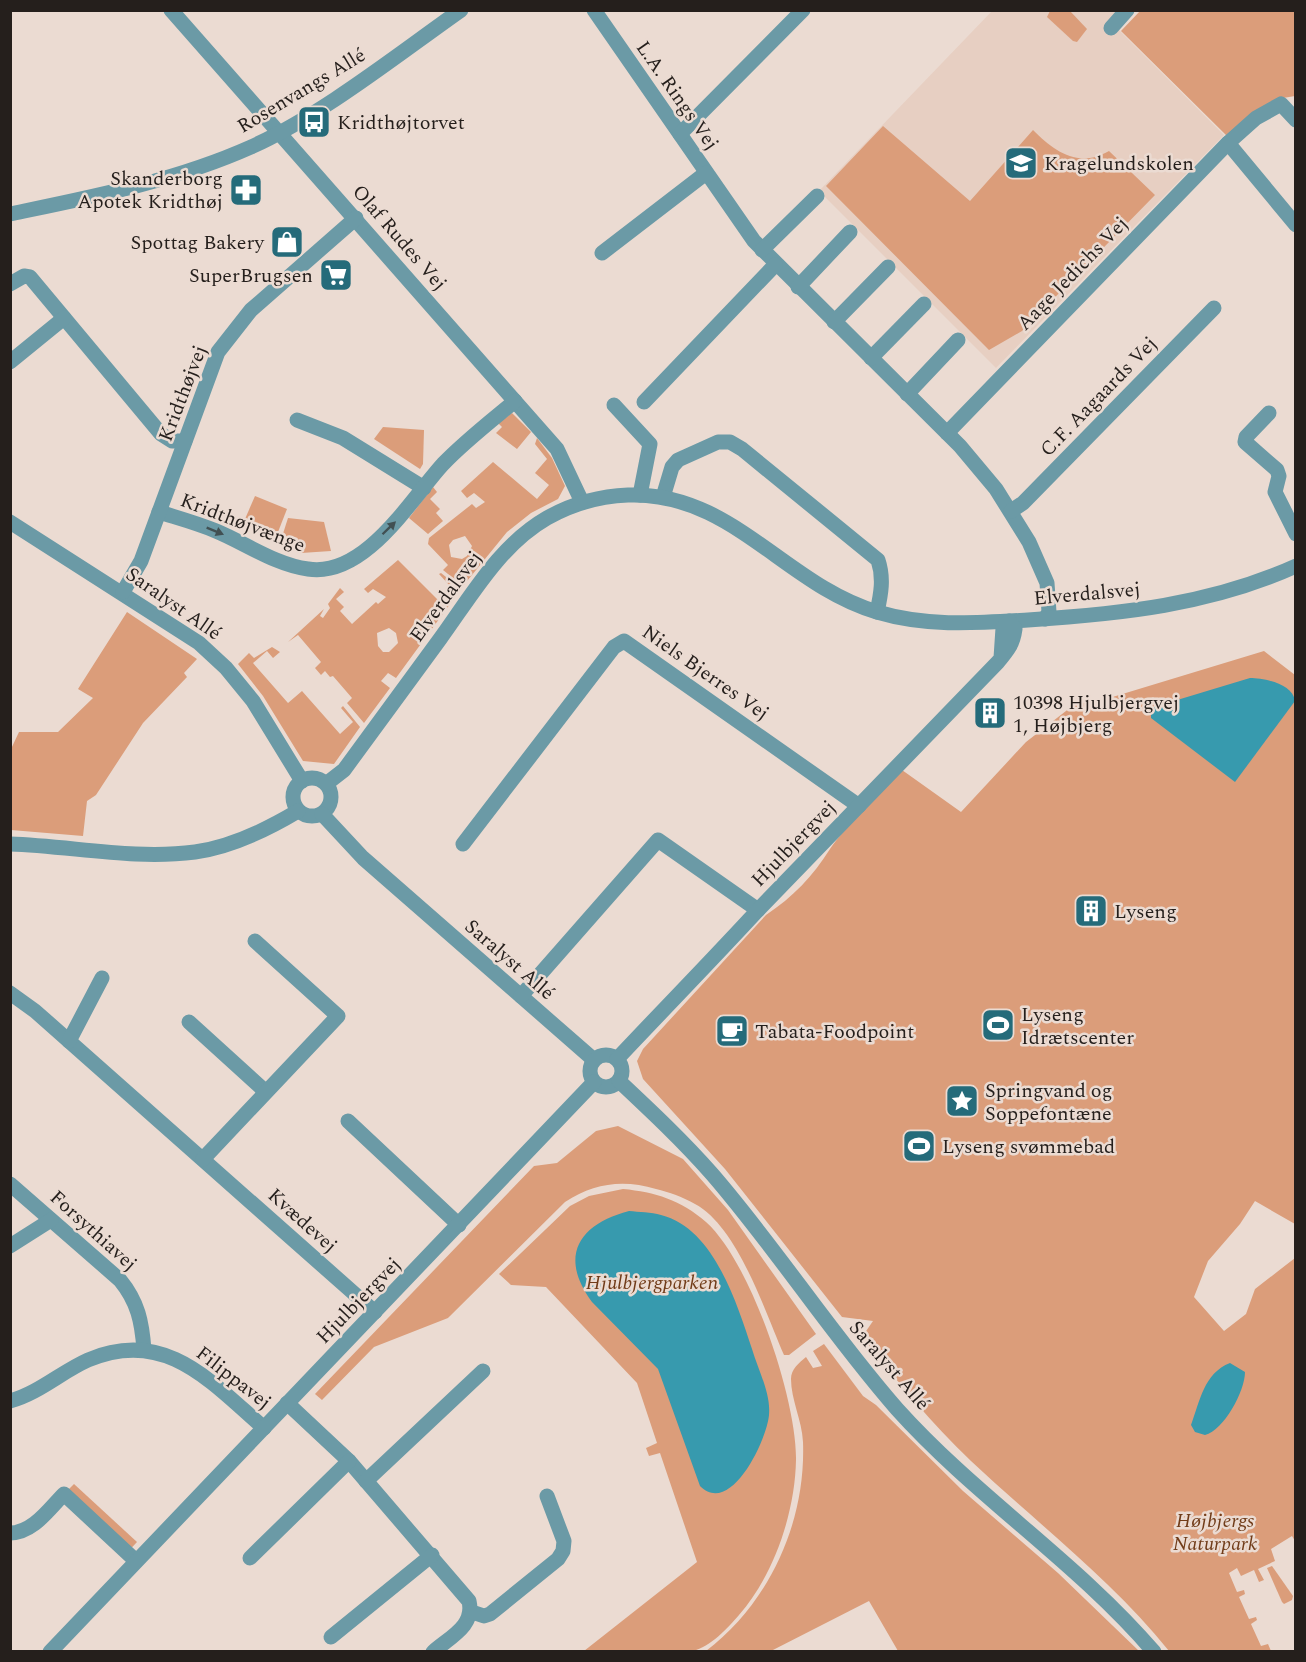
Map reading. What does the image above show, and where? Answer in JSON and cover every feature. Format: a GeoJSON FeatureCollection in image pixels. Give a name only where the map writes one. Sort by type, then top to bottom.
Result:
{"type":"FeatureCollection","features":[{"type":"Feature","properties":{"kind":"street","name":"Olaf Rudes Vej"},"geometry":{"type":"LineString","coordinates":[[171,10],[557,449],[582,502]]}},
{"type":"Feature","properties":{"kind":"street","name":"Rosenvangs Allé"},"geometry":{"type":"LineString","coordinates":[[10,214],[87,199],[176,176],[236,154],[279,132],[461,10]]}},
{"type":"Feature","properties":{"kind":"street","name":"L.A. Rings Vej"},"geometry":{"type":"LineString","coordinates":[[594,10],[762,250],[947,433],[981,471],[1011,511],[1047,583],[1049,612],[1045,619]]}},
{"type":"Feature","properties":{"kind":"street"},"geometry":{"type":"LineString","coordinates":[[680,134],[803,10]]}},
{"type":"Feature","properties":{"kind":"street"},"geometry":{"type":"LineString","coordinates":[[1111,28],[1127,10]]}},
{"type":"Feature","properties":{"kind":"street","name":"Aage Jedichs Vej"},"geometry":{"type":"LineString","coordinates":[[947,433],[1228,143],[1256,118],[1281,104],[1296,120]]}},
{"type":"Feature","properties":{"kind":"street"},"geometry":{"type":"LineString","coordinates":[[1228,143],[1296,225]]}},
{"type":"Feature","properties":{"kind":"street","name":"L.A. Rings Vej"},"geometry":{"type":"LineString","coordinates":[[602,253],[706,173]]}},
{"type":"Feature","properties":{"kind":"street"},"geometry":{"type":"LineString","coordinates":[[762,250],[817,196]]}},
{"type":"Feature","properties":{"kind":"street","name":"Kridthøjvej"},"geometry":{"type":"LineString","coordinates":[[123,592],[141,561],[210,370],[228,338],[251,310],[356,218]]}},
{"type":"Feature","properties":{"kind":"street"},"geometry":{"type":"LineString","coordinates":[[798,287],[850,232]]}},
{"type":"Feature","properties":{"kind":"street"},"geometry":{"type":"LineString","coordinates":[[644,402],[775,265]]}},
{"type":"Feature","properties":{"kind":"street"},"geometry":{"type":"LineString","coordinates":[[834,322],[888,267]]}},
{"type":"Feature","properties":{"kind":"street"},"geometry":{"type":"LineString","coordinates":[[10,284],[24,276],[30,277],[161,434],[172,441],[185,441]]}},
{"type":"Feature","properties":{"kind":"street"},"geometry":{"type":"LineString","coordinates":[[871,358],[924,304]]}},
{"type":"Feature","properties":{"kind":"street","name":"C.F. Aagaards Vej"},"geometry":{"type":"LineString","coordinates":[[1011,511],[1031,495],[1214,308]]}},
{"type":"Feature","properties":{"kind":"street"},"geometry":{"type":"LineString","coordinates":[[10,362],[64,318]]}},
{"type":"Feature","properties":{"kind":"street"},"geometry":{"type":"LineString","coordinates":[[907,394],[958,340]]}},
{"type":"Feature","properties":{"kind":"street","name":"Kridthøjvænge"},"geometry":{"type":"LineString","coordinates":[[159,512],[214,530],[295,567],[323,569],[351,559],[391,527],[459,448],[515,401]]}},
{"type":"Feature","properties":{"kind":"street"},"geometry":{"type":"LineString","coordinates":[[614,405],[650,444],[640,495]]}},
{"type":"Feature","properties":{"kind":"street"},"geometry":{"type":"LineString","coordinates":[[1269,413],[1246,437],[1245,442],[1277,470],[1279,476],[1275,492],[1296,534]]}},
{"type":"Feature","properties":{"kind":"street"},"geometry":{"type":"LineString","coordinates":[[297,420],[343,438],[424,488]]}},
{"type":"Feature","properties":{"kind":"street"},"geometry":{"type":"LineString","coordinates":[[663,497],[672,466],[678,460],[718,442],[730,442],[742,449],[878,560],[882,571],[877,612]]}},
{"type":"Feature","properties":{"kind":"street","name":"Elverdalsvej"},"geometry":{"type":"LineString","coordinates":[[326,784],[344,770],[510,545],[549,517],[582,502],[640,495],[663,497],[696,506],[726,520],[822,588],[877,612],[930,622],[1045,619],[1175,606],[1230,591],[1296,566]]}},
{"type":"Feature","properties":{"kind":"street","name":"Saralyst Allé"},"geometry":{"type":"LineString","coordinates":[[10,522],[123,592],[199,643],[226,668],[254,701],[302,781]]}},
{"type":"Feature","properties":{"kind":"street","name":"Hjulbjergvej"},"geometry":{"type":"LineString","coordinates":[[617,1059],[650,1021],[1002,658],[1003,628],[1009,621]]}},
{"type":"Feature","properties":{"kind":"street","name":"Niels Bjerres Vej"},"geometry":{"type":"LineString","coordinates":[[463,844],[614,647],[624,641],[858,806]]}},
{"type":"Feature","properties":{"kind":"street"},"geometry":{"type":"LineString","coordinates":[[318,779],[326,784],[331,797],[330,803],[322,814],[310,817],[298,811],[294,805],[294,791],[302,781],[318,779]]}},
{"type":"Feature","properties":{"kind":"street"},"geometry":{"type":"LineString","coordinates":[[10,844],[142,854],[197,852],[270,827],[298,811]]}},
{"type":"Feature","properties":{"kind":"street","name":"Saralyst Allé"},"geometry":{"type":"LineString","coordinates":[[322,814],[363,858],[594,1060]]}},
{"type":"Feature","properties":{"kind":"street"},"geometry":{"type":"LineString","coordinates":[[521,996],[658,840],[758,910]]}},
{"type":"Feature","properties":{"kind":"street"},"geometry":{"type":"LineString","coordinates":[[203,1159],[338,1016],[255,941]]}},
{"type":"Feature","properties":{"kind":"street"},"geometry":{"type":"LineString","coordinates":[[69,1041],[102,978]]}},
{"type":"Feature","properties":{"kind":"street","name":"Kvædevej"},"geometry":{"type":"LineString","coordinates":[[10,993],[69,1041],[375,1312]]}},
{"type":"Feature","properties":{"kind":"street"},"geometry":{"type":"LineString","coordinates":[[189,1022],[265,1091]]}},
{"type":"Feature","properties":{"kind":"street"},"geometry":{"type":"LineString","coordinates":[[603,1055],[617,1059],[622,1072],[619,1081],[607,1088],[594,1082],[590,1069],[594,1060],[603,1055]]}},
{"type":"Feature","properties":{"kind":"street","name":"Saralyst Allé"},"geometry":{"type":"LineString","coordinates":[[619,1081],[714,1176],[833,1331],[898,1410],[966,1478],[1111,1607],[1154,1652]]}},
{"type":"Feature","properties":{"kind":"street","name":"Hjulbjergvej"},"geometry":{"type":"LineString","coordinates":[[50,1652],[594,1082]]}},
{"type":"Feature","properties":{"kind":"street"},"geometry":{"type":"LineString","coordinates":[[348,1121],[459,1225]]}},
{"type":"Feature","properties":{"kind":"street","name":"Forsythiavej"},"geometry":{"type":"LineString","coordinates":[[10,1184],[120,1280],[130,1292],[141,1315],[144,1350]]}},
{"type":"Feature","properties":{"kind":"street"},"geometry":{"type":"LineString","coordinates":[[10,1246],[51,1220]]}},
{"type":"Feature","properties":{"kind":"street","name":"Filippavej"},"geometry":{"type":"LineString","coordinates":[[10,1401],[43,1387],[87,1361],[115,1352],[144,1350],[174,1357],[196,1370],[264,1428]]}},
{"type":"Feature","properties":{"kind":"street"},"geometry":{"type":"LineString","coordinates":[[366,1481],[483,1371]]}},
{"type":"Feature","properties":{"kind":"street"},"geometry":{"type":"LineString","coordinates":[[288,1403],[349,1461],[470,1601],[472,1612],[468,1624],[433,1652]]}},
{"type":"Feature","properties":{"kind":"street"},"geometry":{"type":"LineString","coordinates":[[250,1558],[349,1461]]}},
{"type":"Feature","properties":{"kind":"street"},"geometry":{"type":"LineString","coordinates":[[10,1533],[21,1533],[30,1528],[64,1494],[136,1561]]}},
{"type":"Feature","properties":{"kind":"street"},"geometry":{"type":"LineString","coordinates":[[472,1612],[484,1616],[490,1614],[558,1559],[564,1541],[547,1496]]}},
{"type":"Feature","properties":{"kind":"street"},"geometry":{"type":"LineString","coordinates":[[331,1637],[432,1555]]}},
{"type":"Feature","properties":{"kind":"shaded area","name":"Kragelundskolen"},"geometry":{"type":"Polygon","coordinates":[[[992,11],[1133,11],[1117,28],[1224,135],[996,368],[819,191],[992,11]]]}},
{"type":"Feature","properties":{"kind":"green space"},"geometry":{"type":"Polygon","coordinates":[[[1050,11],[1070,11],[1087,29],[1077,42],[1073,41],[1047,17],[1050,11]]]}},
{"type":"Feature","properties":{"kind":"green space"},"geometry":{"type":"Polygon","coordinates":[[[1140,11],[1295,11],[1295,96],[1277,99],[1227,136],[1121,31],[1140,11]]]}},
{"type":"Feature","properties":{"kind":"green space"},"geometry":{"type":"Polygon","coordinates":[[[883,126],[970,201],[1033,130],[1058,151],[1077,158],[1098,156],[1109,151],[1155,195],[1022,331],[989,350],[826,186],[883,126]]]}},
{"type":"Feature","properties":{"kind":"green space"},"geometry":{"type":"Polygon","coordinates":[[[512,413],[531,432],[517,449],[496,433],[502,427],[498,423],[512,413]]]}},
{"type":"Feature","properties":{"kind":"green space"},"geometry":{"type":"Polygon","coordinates":[[[383,427],[424,430],[423,464],[420,469],[374,439],[383,427]]]}},
{"type":"Feature","properties":{"kind":"green space"},"geometry":{"type":"Polygon","coordinates":[[[537,438],[552,458],[565,486],[558,499],[531,513],[507,532],[463,586],[443,570],[448,565],[428,544],[429,538],[472,504],[476,508],[485,502],[474,493],[467,498],[461,491],[493,462],[537,499],[549,485],[535,473],[547,459],[535,444],[537,438]],[[465,536],[453,540],[449,545],[451,557],[462,559],[467,556],[472,546],[465,536]]]}},
{"type":"Feature","properties":{"kind":"green space"},"geometry":{"type":"Polygon","coordinates":[[[433,487],[437,492],[430,499],[440,509],[436,513],[443,521],[428,534],[409,518],[433,487]]]}},
{"type":"Feature","properties":{"kind":"green space"},"geometry":{"type":"Polygon","coordinates":[[[255,496],[287,509],[278,532],[245,519],[255,496]]]}},
{"type":"Feature","properties":{"kind":"green space"},"geometry":{"type":"Polygon","coordinates":[[[288,518],[324,522],[331,551],[301,553],[280,543],[288,518]]]}},
{"type":"Feature","properties":{"kind":"green space"},"geometry":{"type":"Polygon","coordinates":[[[398,560],[438,600],[451,587],[439,574],[441,573],[461,589],[396,678],[388,673],[381,681],[390,688],[364,723],[347,703],[352,698],[333,676],[330,677],[325,671],[321,675],[315,668],[321,662],[298,635],[288,642],[324,609],[320,616],[323,618],[330,608],[328,604],[340,588],[344,592],[336,599],[344,607],[340,611],[352,624],[376,602],[378,604],[386,597],[373,589],[368,593],[364,589],[398,560]],[[389,628],[377,633],[378,646],[383,652],[389,652],[398,643],[396,633],[389,628]]]}},
{"type":"Feature","properties":{"kind":"green space"},"geometry":{"type":"Polygon","coordinates":[[[127,612],[197,659],[184,673],[187,677],[143,723],[96,795],[87,801],[83,836],[11,830],[11,749],[19,732],[58,732],[93,698],[78,689],[127,612]]]}},
{"type":"Feature","properties":{"kind":"green space"},"geometry":{"type":"Polygon","coordinates":[[[272,647],[280,652],[273,658],[267,651],[253,663],[288,703],[302,691],[340,734],[353,722],[341,708],[343,706],[360,727],[334,764],[303,761],[263,696],[238,664],[249,653],[254,658],[272,647]]]}},
{"type":"Feature","properties":{"kind":"green space","name":"Lyseng Idrætscenter"},"geometry":{"type":"Polygon","coordinates":[[[1264,651],[1295,675],[1295,1224],[1255,1201],[1240,1224],[1208,1261],[1194,1297],[1224,1331],[1246,1314],[1255,1289],[1295,1258],[1295,1541],[1292,1536],[1271,1549],[1275,1561],[1258,1569],[1264,1580],[1259,1582],[1254,1570],[1241,1576],[1237,1568],[1229,1573],[1237,1592],[1244,1590],[1245,1594],[1239,1597],[1249,1619],[1256,1617],[1257,1620],[1251,1624],[1261,1646],[1268,1644],[1271,1651],[1169,1651],[1099,1576],[971,1461],[928,1417],[862,1337],[873,1321],[842,1317],[725,1169],[643,1079],[637,1061],[643,1049],[766,915],[802,885],[845,830],[902,770],[961,812],[1026,742],[1075,704],[1106,699],[1264,651]]]}},
{"type":"Feature","properties":{"kind":"green space"},"geometry":{"type":"Polygon","coordinates":[[[618,1126],[683,1159],[728,1210],[816,1334],[789,1355],[784,1355],[759,1294],[737,1251],[710,1215],[690,1201],[666,1192],[632,1184],[609,1185],[587,1191],[565,1202],[448,1318],[374,1347],[322,1400],[315,1394],[534,1166],[557,1163],[596,1131],[618,1126]]]}},
{"type":"Feature","properties":{"kind":"green space","name":"Hjulbjergparken"},"geometry":{"type":"Polygon","coordinates":[[[623,1189],[657,1195],[687,1208],[706,1222],[723,1241],[755,1299],[768,1333],[789,1403],[794,1434],[796,1460],[792,1501],[780,1542],[763,1581],[730,1626],[706,1646],[689,1652],[584,1651],[697,1562],[660,1453],[649,1456],[646,1448],[657,1443],[637,1383],[546,1287],[511,1285],[499,1274],[570,1206],[589,1196],[623,1189]]]}},
{"type":"Feature","properties":{"kind":"green space"},"geometry":{"type":"Polygon","coordinates":[[[824,1344],[863,1396],[876,1405],[963,1491],[1058,1573],[1139,1651],[898,1651],[869,1601],[771,1651],[706,1651],[728,1632],[765,1585],[790,1531],[798,1502],[803,1442],[791,1387],[791,1375],[806,1357],[813,1368],[822,1366],[813,1351],[824,1344]]]}},
{"type":"Feature","properties":{"kind":"green space"},"geometry":{"type":"Polygon","coordinates":[[[74,1484],[137,1542],[123,1557],[66,1492],[74,1484]]]}},
{"type":"Feature","properties":{"kind":"green space"},"geometry":{"type":"Polygon","coordinates":[[[1272,1566],[1293,1596],[1292,1600],[1284,1604],[1267,1568],[1272,1566]]]}},
{"type":"Feature","properties":{"kind":"water"},"geometry":{"type":"Polygon","coordinates":[[[1250,678],[1263,679],[1284,686],[1293,695],[1295,701],[1235,782],[1151,718],[1151,711],[1154,707],[1250,678]]]}},
{"type":"Feature","properties":{"kind":"water"},"geometry":{"type":"Polygon","coordinates":[[[629,1211],[661,1215],[680,1223],[695,1235],[721,1270],[739,1311],[768,1398],[769,1415],[762,1441],[754,1456],[735,1483],[724,1491],[712,1493],[700,1486],[658,1369],[592,1302],[576,1270],[579,1244],[586,1233],[597,1224],[629,1211]]]}},
{"type":"Feature","properties":{"kind":"water"},"geometry":{"type":"Polygon","coordinates":[[[1230,1363],[1245,1372],[1241,1389],[1232,1409],[1212,1432],[1205,1435],[1195,1432],[1191,1425],[1204,1389],[1214,1374],[1230,1363]]]}},
{"type":"Feature","properties":{"kind":"place","name":"Kridthøjtorvet"},"geometry":{"type":"Point","coordinates":[314,122]}},
{"type":"Feature","properties":{"kind":"place","name":"Kragelundskolen"},"geometry":{"type":"Point","coordinates":[1021,163]}},
{"type":"Feature","properties":{"kind":"place","name":"Skanderborg Apotek Kridthøj"},"geometry":{"type":"Point","coordinates":[246,190]}},
{"type":"Feature","properties":{"kind":"place","name":"Spottag Bakery"},"geometry":{"type":"Point","coordinates":[287,242]}},
{"type":"Feature","properties":{"kind":"place","name":"SuperBrugsen"},"geometry":{"type":"Point","coordinates":[336,275]}},
{"type":"Feature","properties":{"kind":"place","name":"10398 Hjulbjergvej 1, Højbjerg"},"geometry":{"type":"Point","coordinates":[990,713]}},
{"type":"Feature","properties":{"kind":"place","name":"Lyseng"},"geometry":{"type":"Point","coordinates":[1091,911]}},
{"type":"Feature","properties":{"kind":"place","name":"Lyseng Idrætscenter"},"geometry":{"type":"Point","coordinates":[998,1025]}},
{"type":"Feature","properties":{"kind":"place","name":"Tabata-Foodpoint"},"geometry":{"type":"Point","coordinates":[732,1031]}},
{"type":"Feature","properties":{"kind":"place","name":"Springvand og Soppefontæne"},"geometry":{"type":"Point","coordinates":[962,1101]}},
{"type":"Feature","properties":{"kind":"place","name":"Lyseng svømmebad"},"geometry":{"type":"Point","coordinates":[919,1146]}},
{"type":"Feature","properties":{"kind":"park label","name":"Højbjergs Naturpark"},"geometry":{"type":"Point","coordinates":[1215,1532]}}]}
